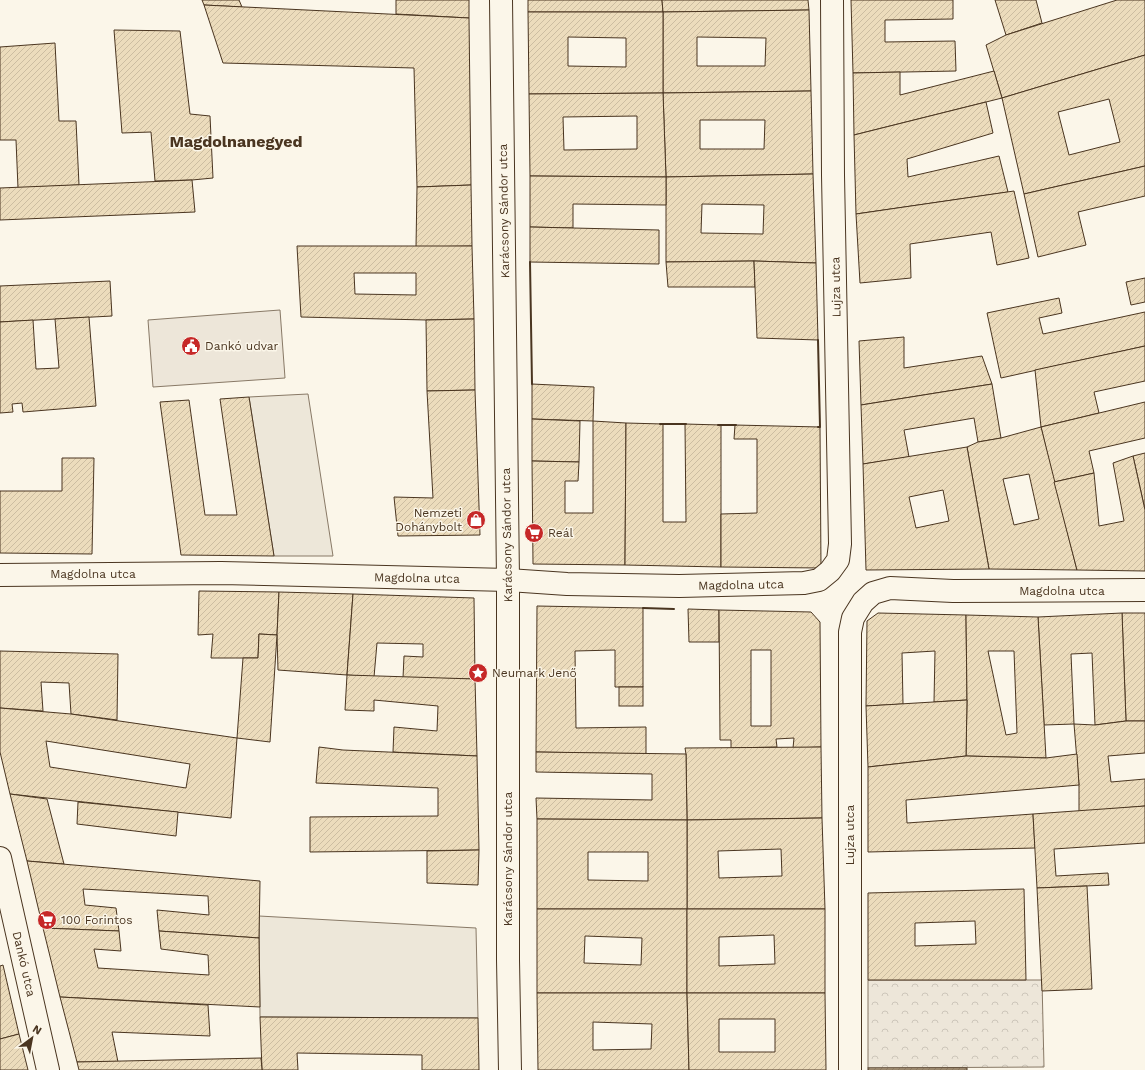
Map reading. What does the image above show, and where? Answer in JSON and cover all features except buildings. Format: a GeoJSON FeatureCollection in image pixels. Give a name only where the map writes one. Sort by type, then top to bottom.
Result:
{"type":"FeatureCollection","features":[{"type":"Feature","properties":{"kind":"street","name":"Karácsony Sándor utca"},"geometry":{"type":"LineString","coordinates":[[501,0],[508,580],[508,960],[510,1070]]}},
{"type":"Feature","properties":{"kind":"street","name":"Lujza utca"},"geometry":{"type":"LineString","coordinates":[[830,571],[838,560],[840,544],[833,175],[832,0]]}},
{"type":"Feature","properties":{"kind":"street","name":"Magdolna utca"},"geometry":{"type":"LineString","coordinates":[[0,574],[221,573],[679,586],[804,584],[818,580],[830,571]]}},
{"type":"Feature","properties":{"kind":"street","name":"Magdolna utca"},"geometry":{"type":"LineString","coordinates":[[863,602],[873,593],[890,588],[953,591],[1145,590]]}},
{"type":"Feature","properties":{"kind":"street","name":"Lujza utca"},"geometry":{"type":"LineString","coordinates":[[850,1070],[850,632],[853,618],[863,602]]}},
{"type":"Feature","properties":{"kind":"street","name":"Dankó utca"},"geometry":{"type":"LineString","coordinates":[[0,858],[48,1070]]}},
{"type":"Feature","properties":{"kind":"green space"},"geometry":{"type":"Polygon","coordinates":[[[280,310],[285,378],[153,387],[148,320],[280,310]]]}},
{"type":"Feature","properties":{"kind":"green space"},"geometry":{"type":"Polygon","coordinates":[[[868,980],[1042,980],[1044,1067],[868,1068],[868,980]]]}},
{"type":"Feature","properties":{"kind":"shaded area"},"geometry":{"type":"Polygon","coordinates":[[[308,394],[333,556],[274,556],[249,397],[308,394]]]}},
{"type":"Feature","properties":{"kind":"shaded area"},"geometry":{"type":"Polygon","coordinates":[[[259,916],[476,928],[478,1018],[260,1017],[259,916]]]}},
{"type":"Feature","properties":{"kind":"wall"},"geometry":{"type":"LineString","coordinates":[[530,262],[532,384]]}},
{"type":"Feature","properties":{"kind":"wall"},"geometry":{"type":"LineString","coordinates":[[818,340],[820,427],[818,427]]}},
{"type":"Feature","properties":{"kind":"wall"},"geometry":{"type":"LineString","coordinates":[[660,424],[686,424]]}},
{"type":"Feature","properties":{"kind":"wall"},"geometry":{"type":"LineString","coordinates":[[718,425],[736,425]]}},
{"type":"Feature","properties":{"kind":"wall"},"geometry":{"type":"LineString","coordinates":[[643,608],[674,609]]}},
{"type":"Feature","properties":{"kind":"place","name":"Dankó udvar"},"geometry":{"type":"Point","coordinates":[191,346]}},
{"type":"Feature","properties":{"kind":"place","name":"Nemzeti Dohánybolt"},"geometry":{"type":"Point","coordinates":[476,520]}},
{"type":"Feature","properties":{"kind":"place","name":"Reál"},"geometry":{"type":"Point","coordinates":[534,533]}},
{"type":"Feature","properties":{"kind":"place","name":"Neumark Jenő"},"geometry":{"type":"Point","coordinates":[478,673]}},
{"type":"Feature","properties":{"kind":"place","name":"100 Forintos"},"geometry":{"type":"Point","coordinates":[47,920]}},
{"type":"Feature","properties":{"kind":"district","name":"Magdolnanegyed"},"geometry":{"type":"Point","coordinates":[236,141]}}]}
